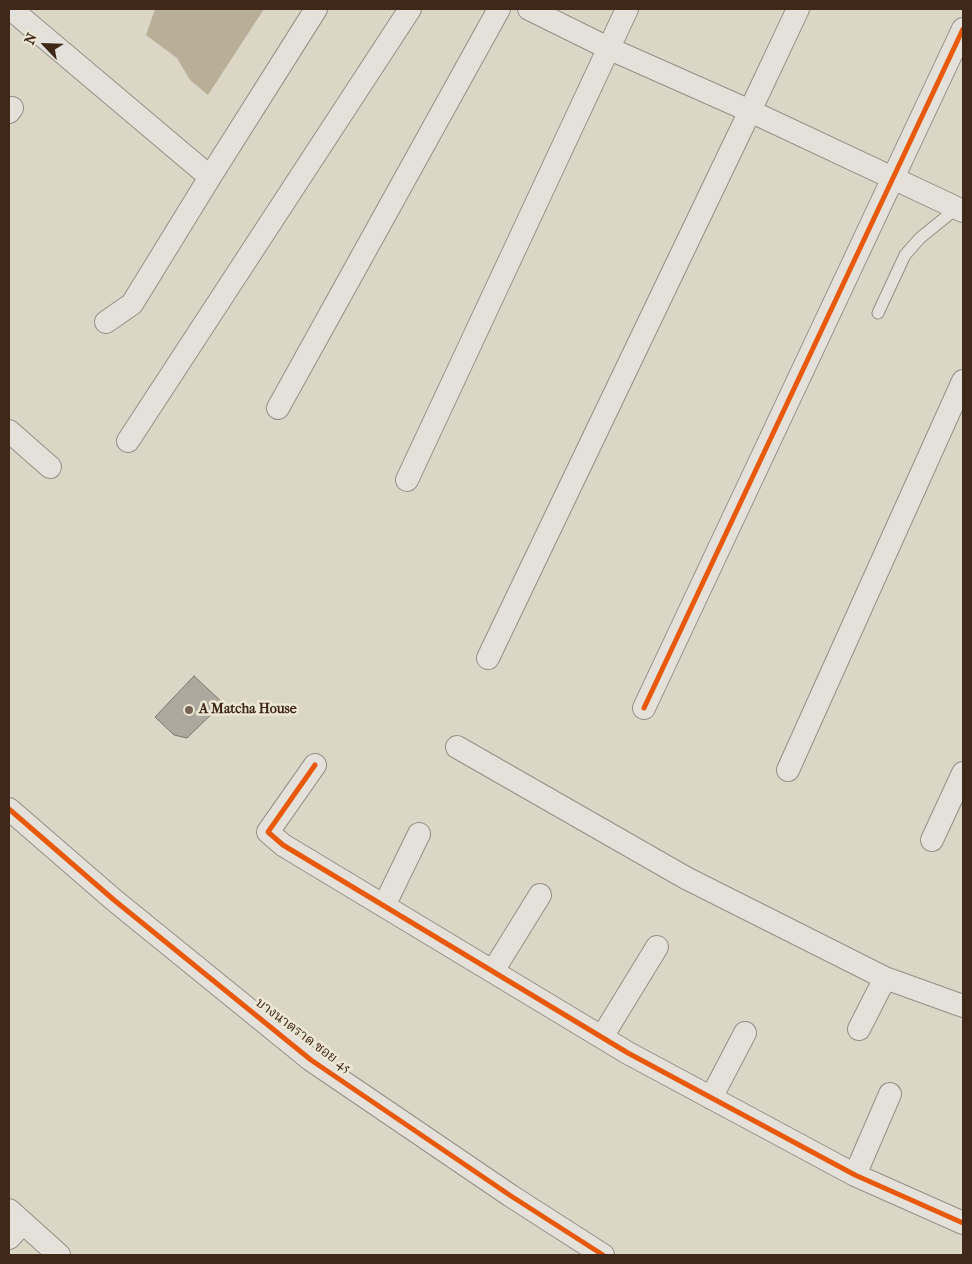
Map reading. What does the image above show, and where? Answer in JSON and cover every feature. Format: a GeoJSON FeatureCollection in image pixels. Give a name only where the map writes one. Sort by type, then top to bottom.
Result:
{"type":"FeatureCollection","features":[{"type":"Feature","properties":{"kind":"street"},"geometry":{"type":"LineString","coordinates":[[11,9],[210,178]]}},
{"type":"Feature","properties":{"kind":"street"},"geometry":{"type":"LineString","coordinates":[[106,322],[132,304],[316,9]]}},
{"type":"Feature","properties":{"kind":"street"},"geometry":{"type":"LineString","coordinates":[[128,441],[410,9]]}},
{"type":"Feature","properties":{"kind":"street"},"geometry":{"type":"LineString","coordinates":[[278,408],[499,9]]}},
{"type":"Feature","properties":{"kind":"street"},"geometry":{"type":"LineString","coordinates":[[529,9],[608,48],[750,111],[960,210]]}},
{"type":"Feature","properties":{"kind":"street"},"geometry":{"type":"LineString","coordinates":[[407,480],[627,9]]}},
{"type":"Feature","properties":{"kind":"street"},"geometry":{"type":"LineString","coordinates":[[488,658],[798,9]]}},
{"type":"Feature","properties":{"kind":"street"},"geometry":{"type":"LineString","coordinates":[[644,708],[963,29]]}},
{"type":"Feature","properties":{"kind":"street"},"geometry":{"type":"LineString","coordinates":[[788,770],[963,381]]}},
{"type":"Feature","properties":{"kind":"street"},"geometry":{"type":"LineString","coordinates":[[9,431],[50,467]]}},
{"type":"Feature","properties":{"kind":"street"},"geometry":{"type":"LineString","coordinates":[[458,747],[686,878],[885,978],[963,1006]]}},
{"type":"Feature","properties":{"kind":"street"},"geometry":{"type":"LineString","coordinates":[[314,765],[268,832],[282,845],[628,1053],[855,1175],[963,1223]]}},
{"type":"Feature","properties":{"kind":"street"},"geometry":{"type":"LineString","coordinates":[[932,840],[963,773]]}},
{"type":"Feature","properties":{"kind":"street","name":"บางนาตราด ซอย 45"},"geometry":{"type":"LineString","coordinates":[[9,809],[114,900],[311,1060],[511,1196],[603,1255]]}},
{"type":"Feature","properties":{"kind":"street"},"geometry":{"type":"LineString","coordinates":[[384,906],[419,834]]}},
{"type":"Feature","properties":{"kind":"street"},"geometry":{"type":"LineString","coordinates":[[493,971],[540,894]]}},
{"type":"Feature","properties":{"kind":"street"},"geometry":{"type":"LineString","coordinates":[[602,1037],[657,948]]}},
{"type":"Feature","properties":{"kind":"street"},"geometry":{"type":"LineString","coordinates":[[859,1029],[885,978]]}},
{"type":"Feature","properties":{"kind":"street"},"geometry":{"type":"LineString","coordinates":[[711,1098],[745,1033]]}},
{"type":"Feature","properties":{"kind":"street"},"geometry":{"type":"LineString","coordinates":[[855,1175],[890,1094]]}},
{"type":"Feature","properties":{"kind":"street"},"geometry":{"type":"LineString","coordinates":[[13,1223],[59,1255]]}},
{"type":"Feature","properties":{"kind":"lane"},"geometry":{"type":"LineString","coordinates":[[878,314],[905,255],[920,238],[960,210]]}},
{"type":"Feature","properties":{"kind":"shaded area"},"geometry":{"type":"Polygon","coordinates":[[[155,9],[264,9],[208,95],[190,80],[177,58],[146,35],[155,9]]]}},
{"type":"Feature","properties":{"kind":"building","name":"A Matcha House"},"geometry":{"type":"Polygon","coordinates":[[[194,676],[223,703],[187,738],[174,735],[155,717],[194,676]]]}},
{"type":"Feature","properties":{"kind":"cycle path"},"geometry":{"type":"LineString","coordinates":[[644,708],[963,29]]}},
{"type":"Feature","properties":{"kind":"cycle path"},"geometry":{"type":"LineString","coordinates":[[315,765],[268,832],[283,845],[628,1053],[855,1175],[963,1223]]}},
{"type":"Feature","properties":{"kind":"cycle path"},"geometry":{"type":"LineString","coordinates":[[9,809],[114,900],[311,1060],[511,1196],[603,1255]]}},
{"type":"Feature","properties":{"kind":"place","name":"A Matcha House"},"geometry":{"type":"Point","coordinates":[189,710]}}]}
